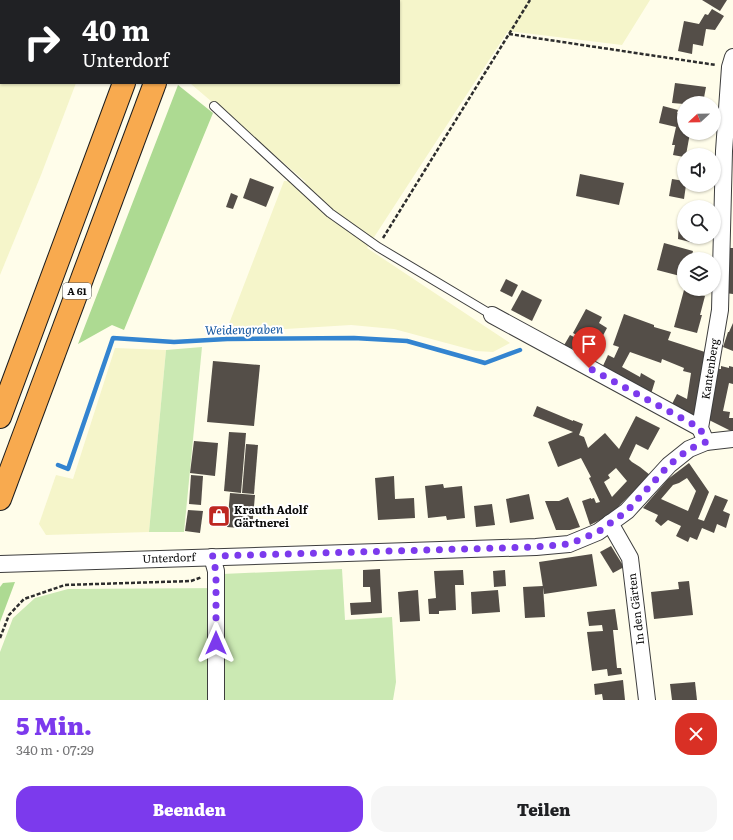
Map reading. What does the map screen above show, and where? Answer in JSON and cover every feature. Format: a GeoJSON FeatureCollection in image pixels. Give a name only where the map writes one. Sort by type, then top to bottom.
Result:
{"type":"FeatureCollection","features":[{"type":"Feature","properties":{"kind":"highway","name":"A 61"},"geometry":{"type":"LineString","coordinates":[[0,416],[124,84]]}},
{"type":"Feature","properties":{"kind":"highway","name":"A 61"},"geometry":{"type":"LineString","coordinates":[[0,499],[155,84]]}},
{"type":"Feature","properties":{"kind":"street","name":"Kantenberg"},"geometry":{"type":"LineString","coordinates":[[703,435],[726,306],[724,151],[732,62]]}},
{"type":"Feature","properties":{"kind":"street"},"geometry":{"type":"LineString","coordinates":[[492,315],[703,435]]}},
{"type":"Feature","properties":{"kind":"street","name":"Unterdorf"},"geometry":{"type":"LineString","coordinates":[[0,564],[214,564],[569,544],[598,532],[627,511],[669,465],[689,449],[703,435],[733,439]]}},
{"type":"Feature","properties":{"kind":"street","name":"In den Gärten"},"geometry":{"type":"LineString","coordinates":[[610,523],[630,558],[647,700]]}},
{"type":"Feature","properties":{"kind":"street"},"geometry":{"type":"LineString","coordinates":[[214,564],[216,700]]}},
{"type":"Feature","properties":{"kind":"lane"},"geometry":{"type":"LineString","coordinates":[[214,106],[330,213],[378,247],[492,315]]}},
{"type":"Feature","properties":{"kind":"path"},"geometry":{"type":"LineString","coordinates":[[378,247],[530,0]]}},
{"type":"Feature","properties":{"kind":"path"},"geometry":{"type":"LineString","coordinates":[[509,34],[732,62]]}},
{"type":"Feature","properties":{"kind":"path"},"geometry":{"type":"LineString","coordinates":[[0,638],[9,615],[24,599],[65,585],[191,581],[214,564]]}},
{"type":"Feature","properties":{"kind":"green space"},"geometry":{"type":"Polygon","coordinates":[[[400,0],[650,0],[622,45],[508,31],[367,248],[510,343],[493,352],[476,351],[394,329],[351,325],[269,330],[227,329],[284,181],[306,182],[191,84],[400,84],[400,0]]]}},
{"type":"Feature","properties":{"kind":"green space"},"geometry":{"type":"Polygon","coordinates":[[[0,84],[76,84],[41,175],[0,275],[0,84]]]}},
{"type":"Feature","properties":{"kind":"green space"},"geometry":{"type":"Polygon","coordinates":[[[178,85],[213,113],[124,330],[112,325],[78,344],[178,85]]]}},
{"type":"Feature","properties":{"kind":"green space"},"geometry":{"type":"Polygon","coordinates":[[[202,347],[184,532],[149,532],[166,350],[202,347]]]}},
{"type":"Feature","properties":{"kind":"green space"},"geometry":{"type":"Polygon","coordinates":[[[115,348],[166,350],[149,532],[46,535],[39,524],[56,475],[73,479],[115,348]]]}},
{"type":"Feature","properties":{"kind":"green space"},"geometry":{"type":"Polygon","coordinates":[[[342,569],[345,620],[392,617],[396,682],[393,700],[220,700],[221,671],[208,672],[207,700],[0,700],[0,652],[13,618],[35,598],[68,589],[222,588],[222,574],[342,569]]]}},
{"type":"Feature","properties":{"kind":"green space"},"geometry":{"type":"Polygon","coordinates":[[[15,582],[0,622],[0,587],[3,583],[15,582]]]}},
{"type":"Feature","properties":{"kind":"building"},"geometry":{"type":"Polygon","coordinates":[[[702,0],[727,0],[720,11],[702,0]]]}},
{"type":"Feature","properties":{"kind":"building"},"geometry":{"type":"Polygon","coordinates":[[[712,9],[724,16],[715,30],[706,29],[703,46],[693,44],[692,54],[678,51],[684,21],[699,24],[705,14],[708,15],[712,9]]]}},
{"type":"Feature","properties":{"kind":"building"},"geometry":{"type":"Polygon","coordinates":[[[675,83],[706,87],[704,96],[677,96],[677,103],[672,103],[675,83]]]}},
{"type":"Feature","properties":{"kind":"building"},"geometry":{"type":"Polygon","coordinates":[[[663,106],[677,110],[677,140],[689,140],[687,148],[677,148],[677,156],[673,155],[675,145],[672,145],[676,127],[659,123],[663,106]]]}},
{"type":"Feature","properties":{"kind":"building"},"geometry":{"type":"Polygon","coordinates":[[[580,174],[624,183],[619,205],[576,196],[580,174]]]}},
{"type":"Feature","properties":{"kind":"building"},"geometry":{"type":"Polygon","coordinates":[[[250,178],[274,187],[266,207],[243,198],[250,178]]]}},
{"type":"Feature","properties":{"kind":"building"},"geometry":{"type":"Polygon","coordinates":[[[672,179],[677,180],[677,192],[685,192],[684,199],[669,196],[672,179]]]}},
{"type":"Feature","properties":{"kind":"building"},"geometry":{"type":"Polygon","coordinates":[[[231,193],[238,196],[233,209],[226,207],[231,193]]]}},
{"type":"Feature","properties":{"kind":"building"},"geometry":{"type":"Polygon","coordinates":[[[664,243],[693,251],[677,252],[677,275],[657,270],[664,243]]]}},
{"type":"Feature","properties":{"kind":"building"},"geometry":{"type":"Polygon","coordinates":[[[725,248],[733,248],[733,294],[725,293],[725,248]]]}},
{"type":"Feature","properties":{"kind":"building"},"geometry":{"type":"Polygon","coordinates":[[[506,279],[518,285],[512,297],[500,291],[506,279]]]}},
{"type":"Feature","properties":{"kind":"building"},"geometry":{"type":"Polygon","coordinates":[[[522,290],[542,300],[532,321],[511,310],[522,290]]]}},
{"type":"Feature","properties":{"kind":"building"},"geometry":{"type":"Polygon","coordinates":[[[682,296],[705,296],[697,333],[674,327],[682,296]]]}},
{"type":"Feature","properties":{"kind":"building"},"geometry":{"type":"Polygon","coordinates":[[[586,309],[602,317],[599,323],[607,328],[598,345],[573,333],[586,309]]]}},
{"type":"Feature","properties":{"kind":"building"},"geometry":{"type":"Polygon","coordinates":[[[624,314],[654,325],[654,327],[671,332],[668,340],[708,353],[695,416],[672,404],[677,394],[687,399],[691,373],[683,371],[684,368],[662,359],[661,363],[630,352],[622,367],[640,377],[641,373],[655,381],[651,394],[602,368],[608,355],[614,358],[619,347],[613,345],[624,314]]]}},
{"type":"Feature","properties":{"kind":"building"},"geometry":{"type":"Polygon","coordinates":[[[733,323],[733,351],[723,347],[733,323]]]}},
{"type":"Feature","properties":{"kind":"building"},"geometry":{"type":"Polygon","coordinates":[[[570,335],[578,339],[571,351],[563,347],[570,335]]]}},
{"type":"Feature","properties":{"kind":"building"},"geometry":{"type":"Polygon","coordinates":[[[213,361],[260,365],[254,426],[207,422],[213,361]]]}},
{"type":"Feature","properties":{"kind":"building"},"geometry":{"type":"Polygon","coordinates":[[[721,366],[729,368],[729,366],[733,367],[733,384],[729,383],[723,411],[730,412],[729,418],[733,418],[733,432],[709,420],[717,369],[721,369],[721,366]]]}},
{"type":"Feature","properties":{"kind":"building"},"geometry":{"type":"Polygon","coordinates":[[[537,406],[583,424],[579,435],[584,437],[588,448],[605,433],[619,449],[636,416],[660,428],[648,450],[636,444],[629,459],[650,475],[606,517],[590,525],[582,501],[594,498],[596,503],[600,502],[589,478],[591,477],[581,458],[558,467],[548,442],[573,432],[533,416],[537,406]],[[616,468],[608,475],[610,478],[604,482],[612,497],[627,481],[616,468]]]}},
{"type":"Feature","properties":{"kind":"building"},"geometry":{"type":"Polygon","coordinates":[[[229,432],[246,433],[241,493],[224,491],[229,432]]]}},
{"type":"Feature","properties":{"kind":"building"},"geometry":{"type":"Polygon","coordinates":[[[194,441],[218,443],[215,476],[190,473],[194,441]]]}},
{"type":"Feature","properties":{"kind":"building"},"geometry":{"type":"Polygon","coordinates":[[[246,444],[258,445],[254,494],[242,493],[246,444]]]}},
{"type":"Feature","properties":{"kind":"building"},"geometry":{"type":"Polygon","coordinates":[[[689,463],[709,492],[698,519],[704,521],[715,495],[728,500],[723,511],[730,514],[726,528],[717,524],[714,533],[702,528],[697,540],[690,537],[688,542],[676,536],[681,526],[668,520],[661,526],[655,521],[658,515],[643,508],[668,479],[689,463]],[[687,478],[673,485],[661,499],[688,511],[696,491],[687,478]]]}},
{"type":"Feature","properties":{"kind":"building"},"geometry":{"type":"Polygon","coordinates":[[[191,475],[203,476],[201,505],[189,504],[191,475]]]}},
{"type":"Feature","properties":{"kind":"building"},"geometry":{"type":"Polygon","coordinates":[[[394,476],[395,499],[414,498],[415,518],[378,520],[375,478],[394,476]]]}},
{"type":"Feature","properties":{"kind":"building"},"geometry":{"type":"Polygon","coordinates":[[[443,484],[444,488],[462,486],[465,518],[447,520],[446,516],[428,518],[425,486],[443,484]]]}},
{"type":"Feature","properties":{"kind":"building"},"geometry":{"type":"Polygon","coordinates":[[[230,493],[255,495],[252,529],[227,527],[230,493]]]}},
{"type":"Feature","properties":{"kind":"building"},"geometry":{"type":"Polygon","coordinates":[[[529,494],[534,519],[510,523],[506,499],[529,494]]]}},
{"type":"Feature","properties":{"kind":"building"},"geometry":{"type":"Polygon","coordinates":[[[568,497],[580,527],[570,530],[556,530],[545,501],[559,501],[568,497]]]}},
{"type":"Feature","properties":{"kind":"building"},"geometry":{"type":"Polygon","coordinates":[[[492,504],[495,525],[476,527],[474,506],[492,504]]]}},
{"type":"Feature","properties":{"kind":"building"},"geometry":{"type":"Polygon","coordinates":[[[188,510],[203,511],[200,533],[185,531],[188,510]]]}},
{"type":"Feature","properties":{"kind":"building"},"geometry":{"type":"Polygon","coordinates":[[[611,546],[624,567],[613,573],[600,552],[611,546]]]}},
{"type":"Feature","properties":{"kind":"building"},"geometry":{"type":"Polygon","coordinates":[[[592,554],[597,586],[544,594],[539,562],[592,554]]]}},
{"type":"Feature","properties":{"kind":"building"},"geometry":{"type":"Polygon","coordinates":[[[380,569],[382,613],[351,615],[350,603],[371,602],[370,587],[363,587],[363,570],[380,569]]]}},
{"type":"Feature","properties":{"kind":"building"},"geometry":{"type":"Polygon","coordinates":[[[463,570],[464,585],[455,585],[456,610],[439,611],[439,614],[429,614],[428,599],[436,598],[434,571],[463,570]]]}},
{"type":"Feature","properties":{"kind":"building"},"geometry":{"type":"Polygon","coordinates":[[[505,570],[506,586],[494,587],[493,571],[505,570]]]}},
{"type":"Feature","properties":{"kind":"building"},"geometry":{"type":"Polygon","coordinates":[[[689,581],[693,615],[654,619],[651,592],[679,589],[678,582],[689,581]]]}},
{"type":"Feature","properties":{"kind":"building"},"geometry":{"type":"Polygon","coordinates":[[[543,586],[545,617],[525,618],[523,587],[543,586]]]}},
{"type":"Feature","properties":{"kind":"building"},"geometry":{"type":"Polygon","coordinates":[[[418,590],[420,621],[400,622],[398,592],[418,590]]]}},
{"type":"Feature","properties":{"kind":"building"},"geometry":{"type":"Polygon","coordinates":[[[498,590],[500,612],[472,614],[471,592],[498,590]]]}},
{"type":"Feature","properties":{"kind":"building"},"geometry":{"type":"Polygon","coordinates":[[[615,609],[618,630],[613,630],[617,668],[621,668],[622,674],[608,676],[607,669],[592,671],[587,632],[603,631],[602,625],[589,626],[587,612],[615,609]]]}},
{"type":"Feature","properties":{"kind":"building"},"geometry":{"type":"Polygon","coordinates":[[[623,680],[625,700],[603,700],[602,694],[595,695],[594,684],[623,680]]]}},
{"type":"Feature","properties":{"kind":"building"},"geometry":{"type":"Polygon","coordinates":[[[695,682],[697,700],[672,700],[670,684],[695,682]]]}},
{"type":"Feature","properties":{"kind":"waterway","name":"Weidengraben"},"geometry":{"type":"LineString","coordinates":[[58,465],[68,469],[113,338],[174,342],[227,339],[354,338],[407,341],[485,363],[520,350]]}},
{"type":"Feature","properties":{"kind":"place","name":"Krauth Adolf Gärtnerei"},"geometry":{"type":"Point","coordinates":[219,516]}},
{"type":"Feature","properties":{"kind":"route"},"geometry":{"type":"LineString","coordinates":[[216,643],[216,571],[212,556],[536,547],[569,544],[598,532],[627,511],[669,465],[689,449],[706,442],[700,428],[589,368]]}}]}
